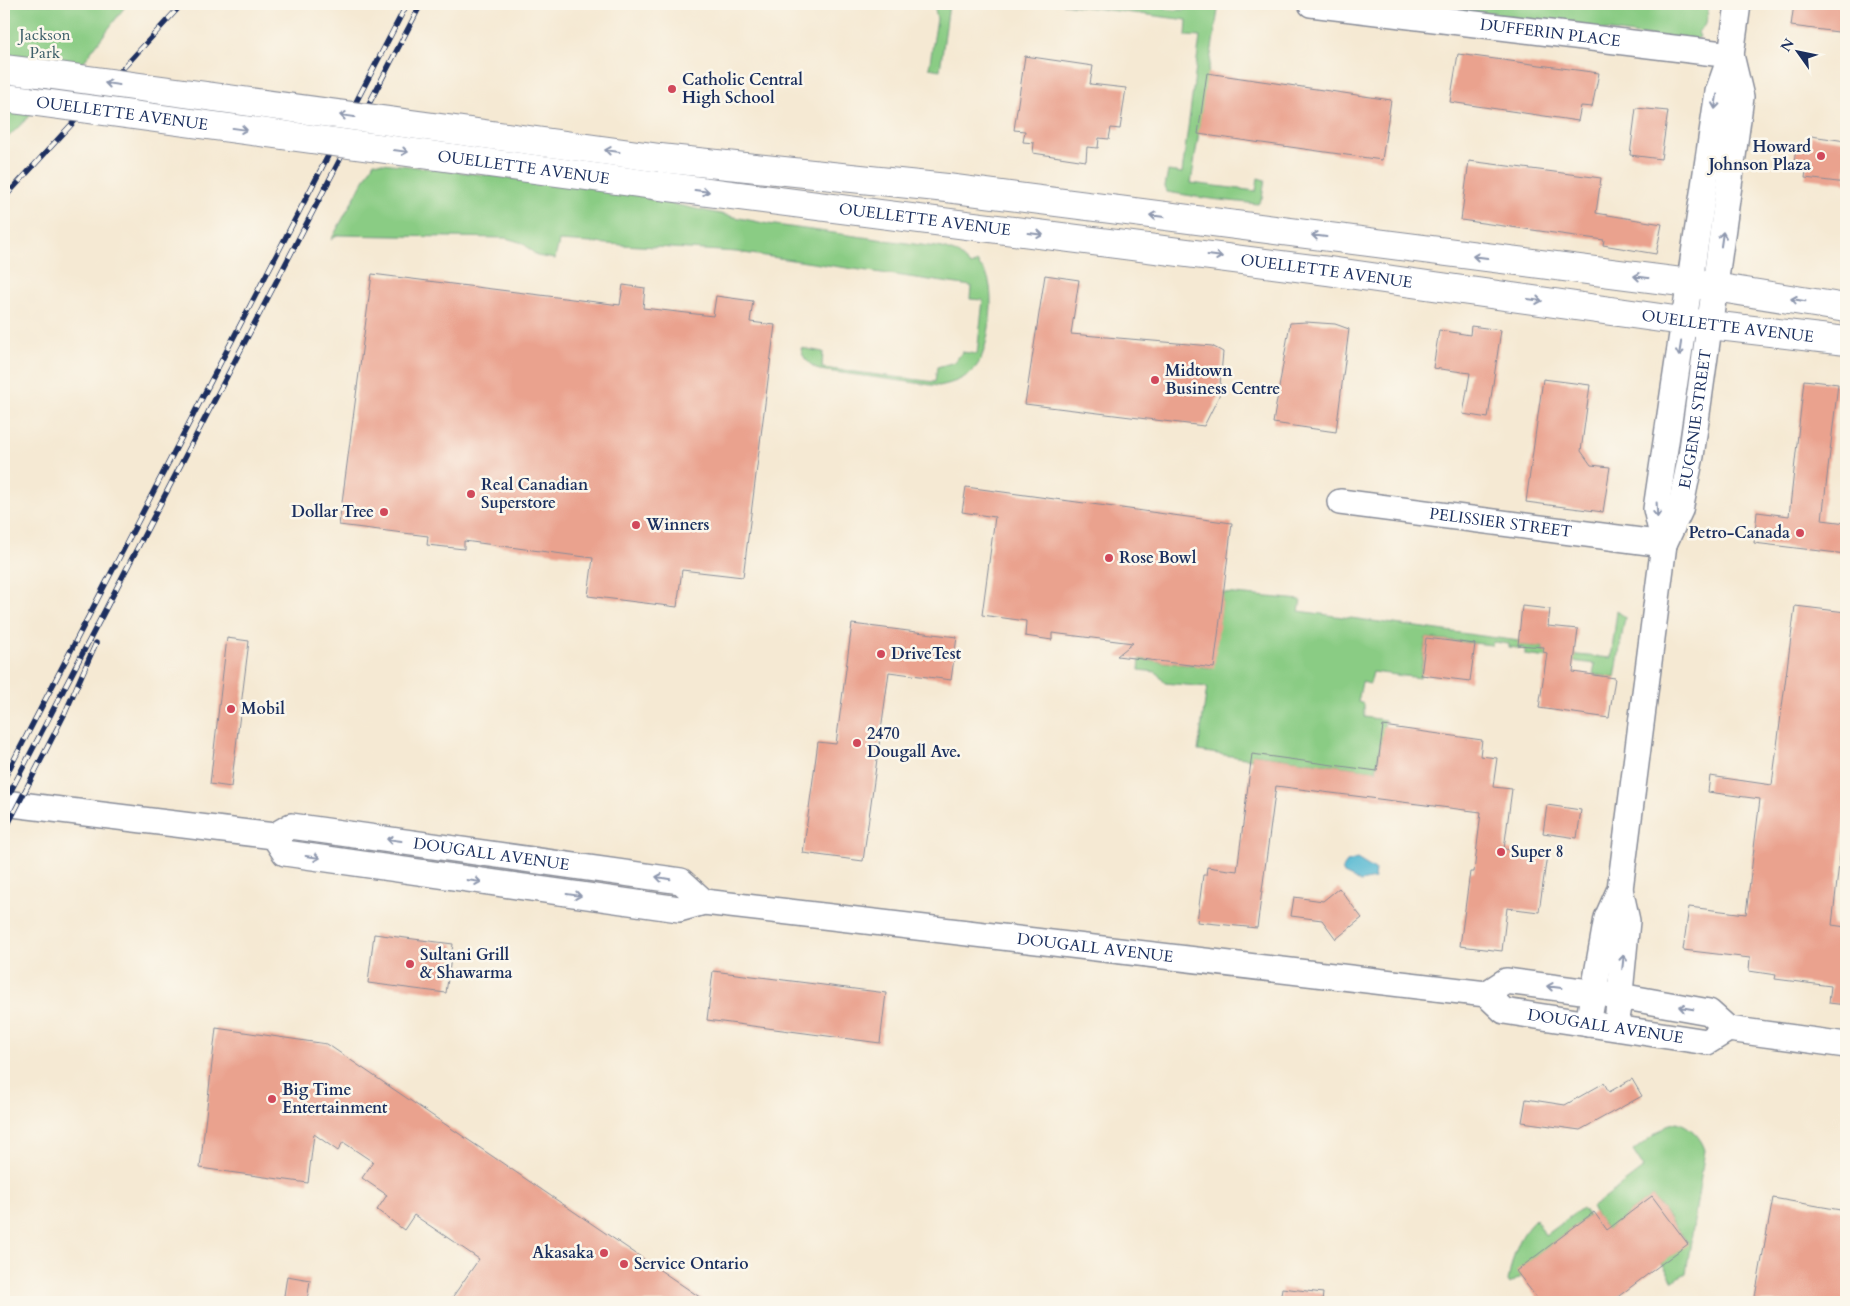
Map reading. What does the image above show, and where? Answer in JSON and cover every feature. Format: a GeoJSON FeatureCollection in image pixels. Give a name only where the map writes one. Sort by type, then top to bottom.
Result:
{"type":"FeatureCollection","features":[{"type":"Feature","properties":{"kind":"main road","name":"OUELLETTE AVENUE"},"geometry":{"type":"LineString","coordinates":[[4,69],[660,158],[947,188],[1702,286],[1846,308]]}},
{"type":"Feature","properties":{"kind":"main road","name":"OUELLETTE AVENUE"},"geometry":{"type":"LineString","coordinates":[[4,98],[653,185],[1328,271],[1846,342]]}},
{"type":"Feature","properties":{"kind":"street","name":"DUFFERIN PLACE"},"geometry":{"type":"LineString","coordinates":[[1311,4],[1730,55]]}},
{"type":"Feature","properties":{"kind":"street","name":"EUGENIE STREET"},"geometry":{"type":"LineString","coordinates":[[1588,1024],[1606,918],[1620,889],[1664,544],[1680,510],[1691,456],[1697,323],[1702,286],[1718,92],[1730,55],[1738,4]]}},
{"type":"Feature","properties":{"kind":"street","name":"PELISSIER STREET"},"geometry":{"type":"LineString","coordinates":[[1340,502],[1664,544]]}},
{"type":"Feature","properties":{"kind":"street","name":"DOUGALL AVENUE"},"geometry":{"type":"LineString","coordinates":[[4,803],[274,836],[285,853],[678,909],[704,902],[1486,994],[1504,1010],[1707,1042],[1728,1029],[1709,1012],[1620,996],[1506,982],[1486,994]]}},
{"type":"Feature","properties":{"kind":"street","name":"EUGENIE STREET"},"geometry":{"type":"LineString","coordinates":[[1616,1027],[1627,921],[1620,889]]}},
{"type":"Feature","properties":{"kind":"street"},"geometry":{"type":"LineString","coordinates":[[1728,1029],[1846,1045]]}},
{"type":"Feature","properties":{"kind":"green space","name":"Jackson Park"},"geometry":{"type":"Polygon","coordinates":[[[4,4],[127,4],[79,68],[4,141],[4,4]]]}},
{"type":"Feature","properties":{"kind":"green space"},"geometry":{"type":"Polygon","coordinates":[[[934,4],[949,4],[940,70],[929,68],[937,19],[934,4]]]}},
{"type":"Feature","properties":{"kind":"green space"},"geometry":{"type":"Polygon","coordinates":[[[1063,4],[1163,4],[1166,9],[1179,10],[1190,8],[1197,4],[1219,4],[1191,183],[1256,191],[1258,178],[1265,180],[1262,198],[1258,204],[1167,192],[1165,187],[1168,171],[1182,173],[1200,37],[1186,36],[1187,20],[1063,4]]]}},
{"type":"Feature","properties":{"kind":"green space"},"geometry":{"type":"Polygon","coordinates":[[[1411,4],[1709,4],[1706,24],[1698,32],[1700,37],[1692,42],[1411,4]]]}},
{"type":"Feature","properties":{"kind":"green space"},"geometry":{"type":"Polygon","coordinates":[[[374,162],[650,194],[649,199],[768,224],[943,248],[957,253],[971,266],[977,262],[988,278],[991,298],[990,324],[981,359],[968,375],[954,382],[939,386],[819,370],[807,361],[801,348],[823,352],[822,368],[935,382],[937,367],[955,362],[962,352],[977,354],[983,300],[970,299],[971,286],[737,252],[559,241],[555,259],[537,256],[523,243],[506,238],[337,235],[331,240],[374,162]]]}},
{"type":"Feature","properties":{"kind":"green space"},"geometry":{"type":"Polygon","coordinates":[[[1223,593],[1301,600],[1299,611],[1519,641],[1519,645],[1543,647],[1543,652],[1611,658],[1617,611],[1625,617],[1615,678],[1593,674],[1595,664],[1525,655],[1525,649],[1509,647],[1509,644],[1493,642],[1492,645],[1426,638],[1420,678],[1373,672],[1370,684],[1362,682],[1358,702],[1364,704],[1364,717],[1385,720],[1376,771],[1253,754],[1251,759],[1198,751],[1207,687],[1165,683],[1156,672],[1139,670],[1140,659],[1213,668],[1223,593]]]}},
{"type":"Feature","properties":{"kind":"green space"},"geometry":{"type":"Polygon","coordinates":[[[1677,1122],[1686,1126],[1694,1133],[1701,1141],[1705,1150],[1686,1273],[1673,1281],[1662,1263],[1688,1243],[1652,1196],[1607,1230],[1591,1208],[1644,1168],[1633,1151],[1667,1125],[1677,1122]]]}},
{"type":"Feature","properties":{"kind":"green space"},"geometry":{"type":"Polygon","coordinates":[[[1582,1208],[1588,1216],[1517,1271],[1521,1277],[1510,1284],[1508,1281],[1514,1255],[1520,1240],[1536,1219],[1545,1235],[1582,1208]]]}},
{"type":"Feature","properties":{"kind":"water"},"geometry":{"type":"Polygon","coordinates":[[[1357,859],[1375,870],[1374,879],[1361,882],[1344,874],[1342,869],[1347,862],[1357,859]]]}},
{"type":"Feature","properties":{"kind":"building"},"geometry":{"type":"Polygon","coordinates":[[[1794,4],[1846,4],[1846,33],[1791,26],[1794,4]]]}},
{"type":"Feature","properties":{"kind":"building"},"geometry":{"type":"Polygon","coordinates":[[[1458,54],[1599,73],[1592,107],[1581,106],[1578,121],[1450,102],[1458,54]]]}},
{"type":"Feature","properties":{"kind":"building"},"geometry":{"type":"Polygon","coordinates":[[[1025,56],[1093,66],[1090,84],[1126,88],[1120,129],[1111,128],[1109,139],[1099,138],[1098,148],[1087,147],[1086,161],[1033,153],[1034,143],[1023,142],[1025,131],[1014,130],[1025,56]]]}},
{"type":"Feature","properties":{"kind":"building"},"geometry":{"type":"Polygon","coordinates":[[[1207,73],[1391,100],[1382,160],[1198,134],[1207,73]]]}},
{"type":"Feature","properties":{"kind":"building"},"geometry":{"type":"Polygon","coordinates":[[[1636,108],[1668,111],[1661,159],[1630,155],[1636,108]]]}},
{"type":"Feature","properties":{"kind":"building","name":"Howard Johnson Plaza"},"geometry":{"type":"Polygon","coordinates":[[[1811,136],[1846,141],[1846,183],[1805,178],[1807,164],[1794,162],[1796,148],[1809,150],[1811,136]]]}},
{"type":"Feature","properties":{"kind":"building"},"geometry":{"type":"Polygon","coordinates":[[[1469,161],[1601,178],[1596,213],[1662,224],[1656,254],[1603,245],[1604,240],[1461,220],[1469,161]]]}},
{"type":"Feature","properties":{"kind":"building"},"geometry":{"type":"Polygon","coordinates":[[[372,274],[620,305],[623,285],[645,288],[643,308],[713,316],[716,296],[753,301],[750,322],[775,325],[743,577],[682,570],[677,607],[588,596],[593,558],[464,541],[464,549],[427,545],[428,536],[339,525],[372,274]]]}},
{"type":"Feature","properties":{"kind":"building","name":"Midtown Business Centre"},"geometry":{"type":"Polygon","coordinates":[[[1045,275],[1079,280],[1071,334],[1212,346],[1223,352],[1219,396],[1204,426],[1025,404],[1045,275]]]}},
{"type":"Feature","properties":{"kind":"building"},"geometry":{"type":"Polygon","coordinates":[[[1290,323],[1335,324],[1349,329],[1336,432],[1273,423],[1290,323]]]}},
{"type":"Feature","properties":{"kind":"building"},"geometry":{"type":"Polygon","coordinates":[[[1471,326],[1501,330],[1488,418],[1463,414],[1470,373],[1433,368],[1439,330],[1470,335],[1471,326]]]}},
{"type":"Feature","properties":{"kind":"building"},"geometry":{"type":"Polygon","coordinates":[[[1543,379],[1590,385],[1581,451],[1591,465],[1610,467],[1603,512],[1526,502],[1543,379]]]}},
{"type":"Feature","properties":{"kind":"building"},"geometry":{"type":"Polygon","coordinates":[[[1804,380],[1838,384],[1822,520],[1846,523],[1846,554],[1754,543],[1757,512],[1789,516],[1804,380]]]}},
{"type":"Feature","properties":{"kind":"building","name":"Rose Bowl"},"geometry":{"type":"Polygon","coordinates":[[[966,487],[1232,523],[1214,668],[1117,656],[1133,643],[1052,633],[1052,640],[1025,636],[1026,621],[982,615],[995,517],[962,512],[966,487]]]}},
{"type":"Feature","properties":{"kind":"building"},"geometry":{"type":"Polygon","coordinates":[[[1522,606],[1550,609],[1548,626],[1578,629],[1573,672],[1615,678],[1609,718],[1539,708],[1547,653],[1543,652],[1544,647],[1518,645],[1522,606]]]}},
{"type":"Feature","properties":{"kind":"building"},"geometry":{"type":"Polygon","coordinates":[[[1795,606],[1846,612],[1846,803],[1832,925],[1846,927],[1846,1005],[1829,1003],[1831,986],[1775,979],[1776,975],[1749,971],[1750,958],[1683,950],[1689,907],[1746,914],[1760,799],[1708,792],[1710,776],[1772,785],[1795,606]]]}},
{"type":"Feature","properties":{"kind":"building","name":"2470 Dougall Ave."},"geometry":{"type":"Polygon","coordinates":[[[852,624],[957,637],[951,680],[889,672],[863,861],[803,853],[818,742],[836,744],[852,624]]]}},
{"type":"Feature","properties":{"kind":"building"},"geometry":{"type":"Polygon","coordinates":[[[227,638],[249,641],[231,787],[210,784],[227,638]]]}},
{"type":"Feature","properties":{"kind":"building"},"geometry":{"type":"Polygon","coordinates":[[[1426,638],[1475,644],[1470,681],[1421,675],[1426,638]]]}},
{"type":"Feature","properties":{"kind":"building","name":"Super 8"},"geometry":{"type":"Polygon","coordinates":[[[1383,726],[1482,740],[1480,756],[1497,758],[1493,787],[1512,789],[1504,849],[1547,855],[1539,912],[1507,908],[1502,951],[1460,946],[1470,872],[1474,872],[1481,812],[1276,786],[1257,928],[1197,922],[1203,875],[1206,875],[1207,867],[1237,871],[1252,754],[1377,771],[1383,726]]]}},
{"type":"Feature","properties":{"kind":"building"},"geometry":{"type":"Polygon","coordinates":[[[1547,805],[1581,810],[1577,838],[1543,833],[1547,805]]]}},
{"type":"Feature","properties":{"kind":"building"},"geometry":{"type":"Polygon","coordinates":[[[1339,888],[1362,918],[1336,939],[1322,920],[1291,916],[1294,897],[1323,901],[1339,888]]]}},
{"type":"Feature","properties":{"kind":"building","name":"Sultani Grill & Shawarma"},"geometry":{"type":"Polygon","coordinates":[[[374,934],[453,944],[446,993],[368,983],[374,934]]]}},
{"type":"Feature","properties":{"kind":"building"},"geometry":{"type":"Polygon","coordinates":[[[713,971],[886,993],[880,1043],[707,1020],[713,971]]]}},
{"type":"Feature","properties":{"kind":"building"},"geometry":{"type":"Polygon","coordinates":[[[216,1028],[327,1044],[707,1302],[449,1302],[479,1259],[414,1215],[404,1230],[377,1210],[387,1195],[362,1178],[373,1162],[343,1142],[338,1151],[314,1134],[308,1183],[200,1168],[216,1028]]]}},
{"type":"Feature","properties":{"kind":"building"},"geometry":{"type":"Polygon","coordinates":[[[1632,1079],[1642,1096],[1580,1130],[1522,1122],[1526,1099],[1565,1105],[1604,1083],[1609,1092],[1632,1079]]]}},
{"type":"Feature","properties":{"kind":"building"},"geometry":{"type":"Polygon","coordinates":[[[1652,1196],[1688,1244],[1611,1302],[1540,1302],[1516,1271],[1594,1212],[1607,1230],[1652,1196]]]}},
{"type":"Feature","properties":{"kind":"building"},"geometry":{"type":"Polygon","coordinates":[[[1773,1198],[1846,1211],[1846,1302],[1754,1302],[1773,1198]]]}},
{"type":"Feature","properties":{"kind":"building"},"geometry":{"type":"Polygon","coordinates":[[[287,1276],[310,1280],[307,1302],[283,1302],[287,1276]]]}},
{"type":"Feature","properties":{"kind":"building"},"geometry":{"type":"Polygon","coordinates":[[[1282,1288],[1323,1293],[1322,1302],[1280,1302],[1282,1288]]]}},
{"type":"Feature","properties":{"kind":"railway"},"geometry":{"type":"LineString","coordinates":[[4,198],[182,4]]}},
{"type":"Feature","properties":{"kind":"railway"},"geometry":{"type":"LineString","coordinates":[[4,779],[407,4]]}},
{"type":"Feature","properties":{"kind":"railway"},"geometry":{"type":"LineString","coordinates":[[4,804],[421,4]]}},
{"type":"Feature","properties":{"kind":"railway"},"geometry":{"type":"LineString","coordinates":[[4,832],[65,713],[96,643]]}},
{"type":"Feature","properties":{"kind":"place","name":"Catholic Central High School"},"geometry":{"type":"Point","coordinates":[672,89]}},
{"type":"Feature","properties":{"kind":"place","name":"Howard Johnson Plaza"},"geometry":{"type":"Point","coordinates":[1821,156]}},
{"type":"Feature","properties":{"kind":"place","name":"Midtown Business Centre"},"geometry":{"type":"Point","coordinates":[1155,380]}},
{"type":"Feature","properties":{"kind":"place","name":"Real Canadian Superstore"},"geometry":{"type":"Point","coordinates":[471,494]}},
{"type":"Feature","properties":{"kind":"place","name":"Dollar Tree"},"geometry":{"type":"Point","coordinates":[384,512]}},
{"type":"Feature","properties":{"kind":"place","name":"Winners"},"geometry":{"type":"Point","coordinates":[636,525]}},
{"type":"Feature","properties":{"kind":"place","name":"Petro-Canada"},"geometry":{"type":"Point","coordinates":[1800,533]}},
{"type":"Feature","properties":{"kind":"place","name":"Rose Bowl"},"geometry":{"type":"Point","coordinates":[1109,558]}},
{"type":"Feature","properties":{"kind":"place","name":"DriveTest"},"geometry":{"type":"Point","coordinates":[881,654]}},
{"type":"Feature","properties":{"kind":"place","name":"Mobil"},"geometry":{"type":"Point","coordinates":[231,709]}},
{"type":"Feature","properties":{"kind":"place","name":"2470 Dougall Ave."},"geometry":{"type":"Point","coordinates":[857,743]}},
{"type":"Feature","properties":{"kind":"place","name":"Super 8"},"geometry":{"type":"Point","coordinates":[1501,852]}},
{"type":"Feature","properties":{"kind":"place","name":"Sultani Grill & Shawarma"},"geometry":{"type":"Point","coordinates":[410,964]}},
{"type":"Feature","properties":{"kind":"place","name":"Big Time Entertainment"},"geometry":{"type":"Point","coordinates":[272,1099]}},
{"type":"Feature","properties":{"kind":"place","name":"Akasaka"},"geometry":{"type":"Point","coordinates":[604,1253]}},
{"type":"Feature","properties":{"kind":"place","name":"Service Ontario"},"geometry":{"type":"Point","coordinates":[624,1264]}}]}
